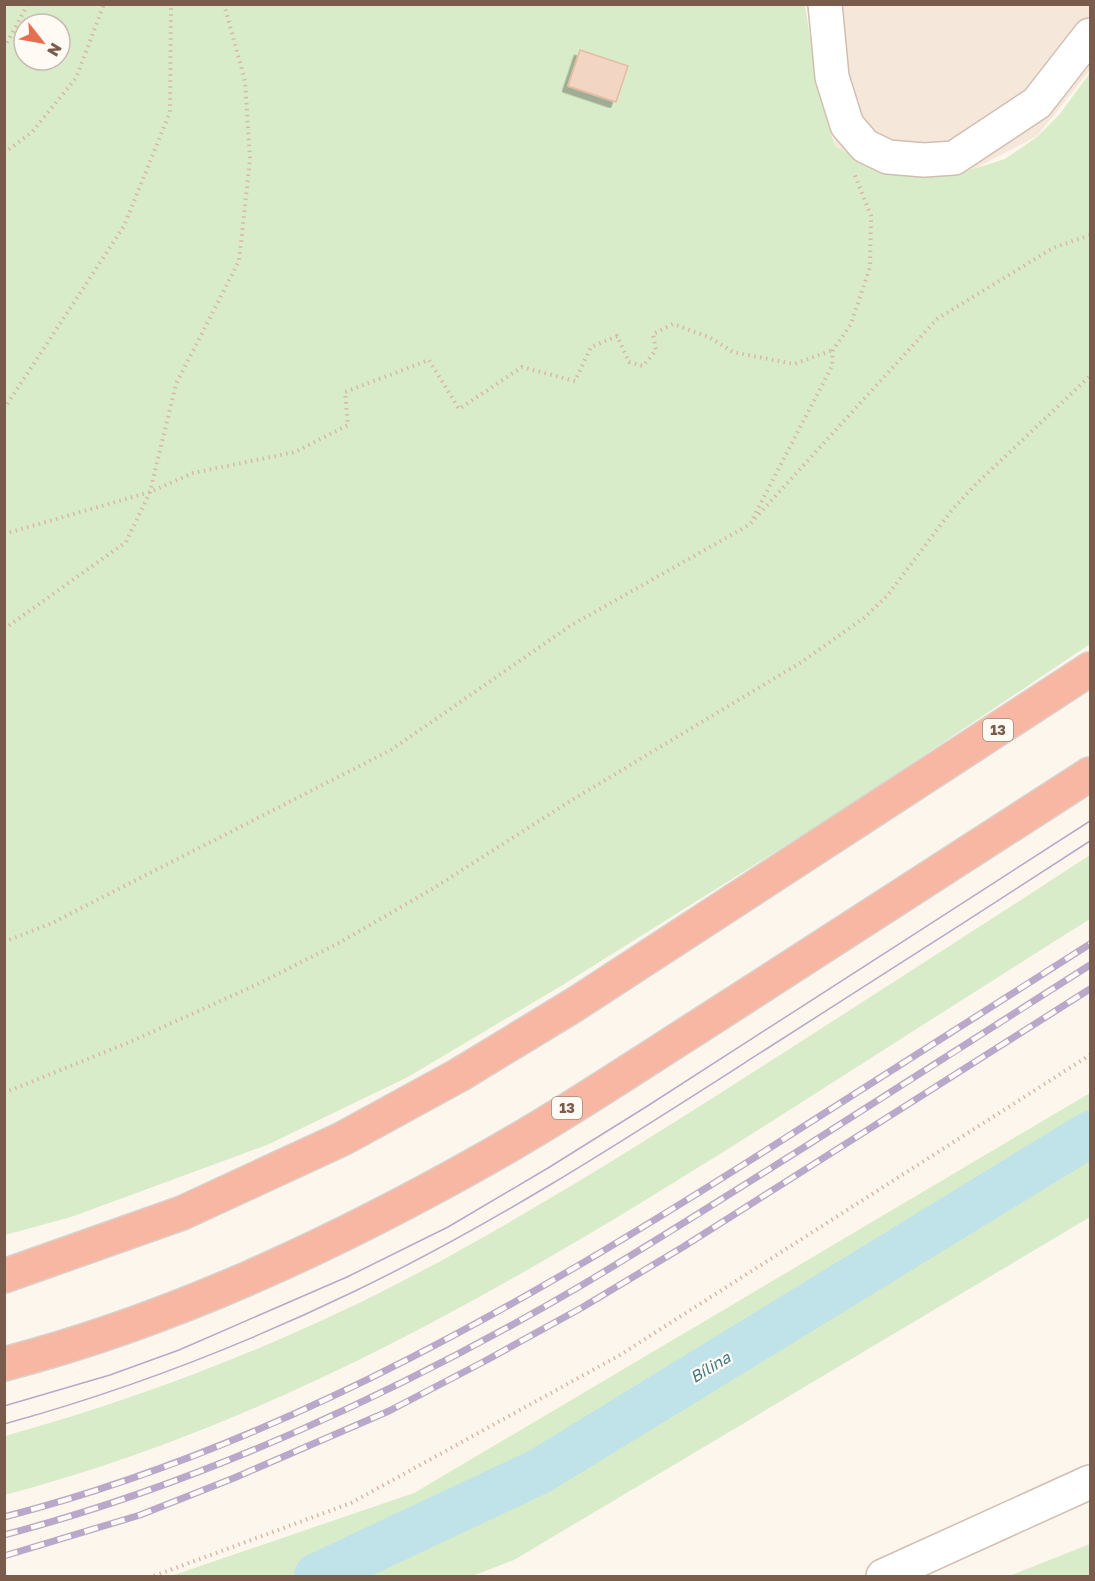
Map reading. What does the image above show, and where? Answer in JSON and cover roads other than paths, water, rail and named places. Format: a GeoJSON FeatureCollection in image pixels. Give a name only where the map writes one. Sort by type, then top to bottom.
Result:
{"type":"FeatureCollection","features":[{"type":"Feature","properties":{"kind":"highway","name":"13"},"geometry":{"type":"LineString","coordinates":[[4,1276],[182,1213],[342,1139],[459,1075],[584,998],[1090,669]]}},
{"type":"Feature","properties":{"kind":"highway","name":"13"},"geometry":{"type":"LineString","coordinates":[[4,1364],[54,1351],[204,1297],[368,1222],[488,1158],[622,1075],[1090,774]]}},
{"type":"Feature","properties":{"kind":"street"},"geometry":{"type":"LineString","coordinates":[[825,4],[832,77],[847,125],[865,146],[888,157],[924,160],[954,158],[1037,103],[1090,35]]}},
{"type":"Feature","properties":{"kind":"street"},"geometry":{"type":"LineString","coordinates":[[883,1576],[1090,1482]]}},
{"type":"Feature","properties":{"kind":"waterway","name":"Bílina"},"geometry":{"type":"LineString","coordinates":[[317,1576],[540,1471],[1090,1134]]}},
{"type":"Feature","properties":{"kind":"tram line"},"geometry":{"type":"LineString","coordinates":[[4,1406],[110,1375],[179,1350],[347,1277],[448,1227],[649,1105],[1090,821]]}},
{"type":"Feature","properties":{"kind":"tram line"},"geometry":{"type":"LineString","coordinates":[[4,1424],[93,1397],[182,1366],[311,1312],[407,1265],[514,1206],[617,1144],[1090,841]]}},
{"type":"Feature","properties":{"kind":"railway"},"geometry":{"type":"LineString","coordinates":[[4,1517],[109,1486],[212,1449],[312,1406],[410,1358],[506,1307],[695,1195],[1090,944]]}},
{"type":"Feature","properties":{"kind":"railway"},"geometry":{"type":"LineString","coordinates":[[4,1535],[78,1514],[226,1461],[299,1431],[441,1363],[634,1254],[1090,965]]}},
{"type":"Feature","properties":{"kind":"railway"},"geometry":{"type":"LineString","coordinates":[[4,1556],[140,1515],[234,1478],[389,1411],[485,1361],[583,1307],[683,1247],[1090,989]]}}]}
